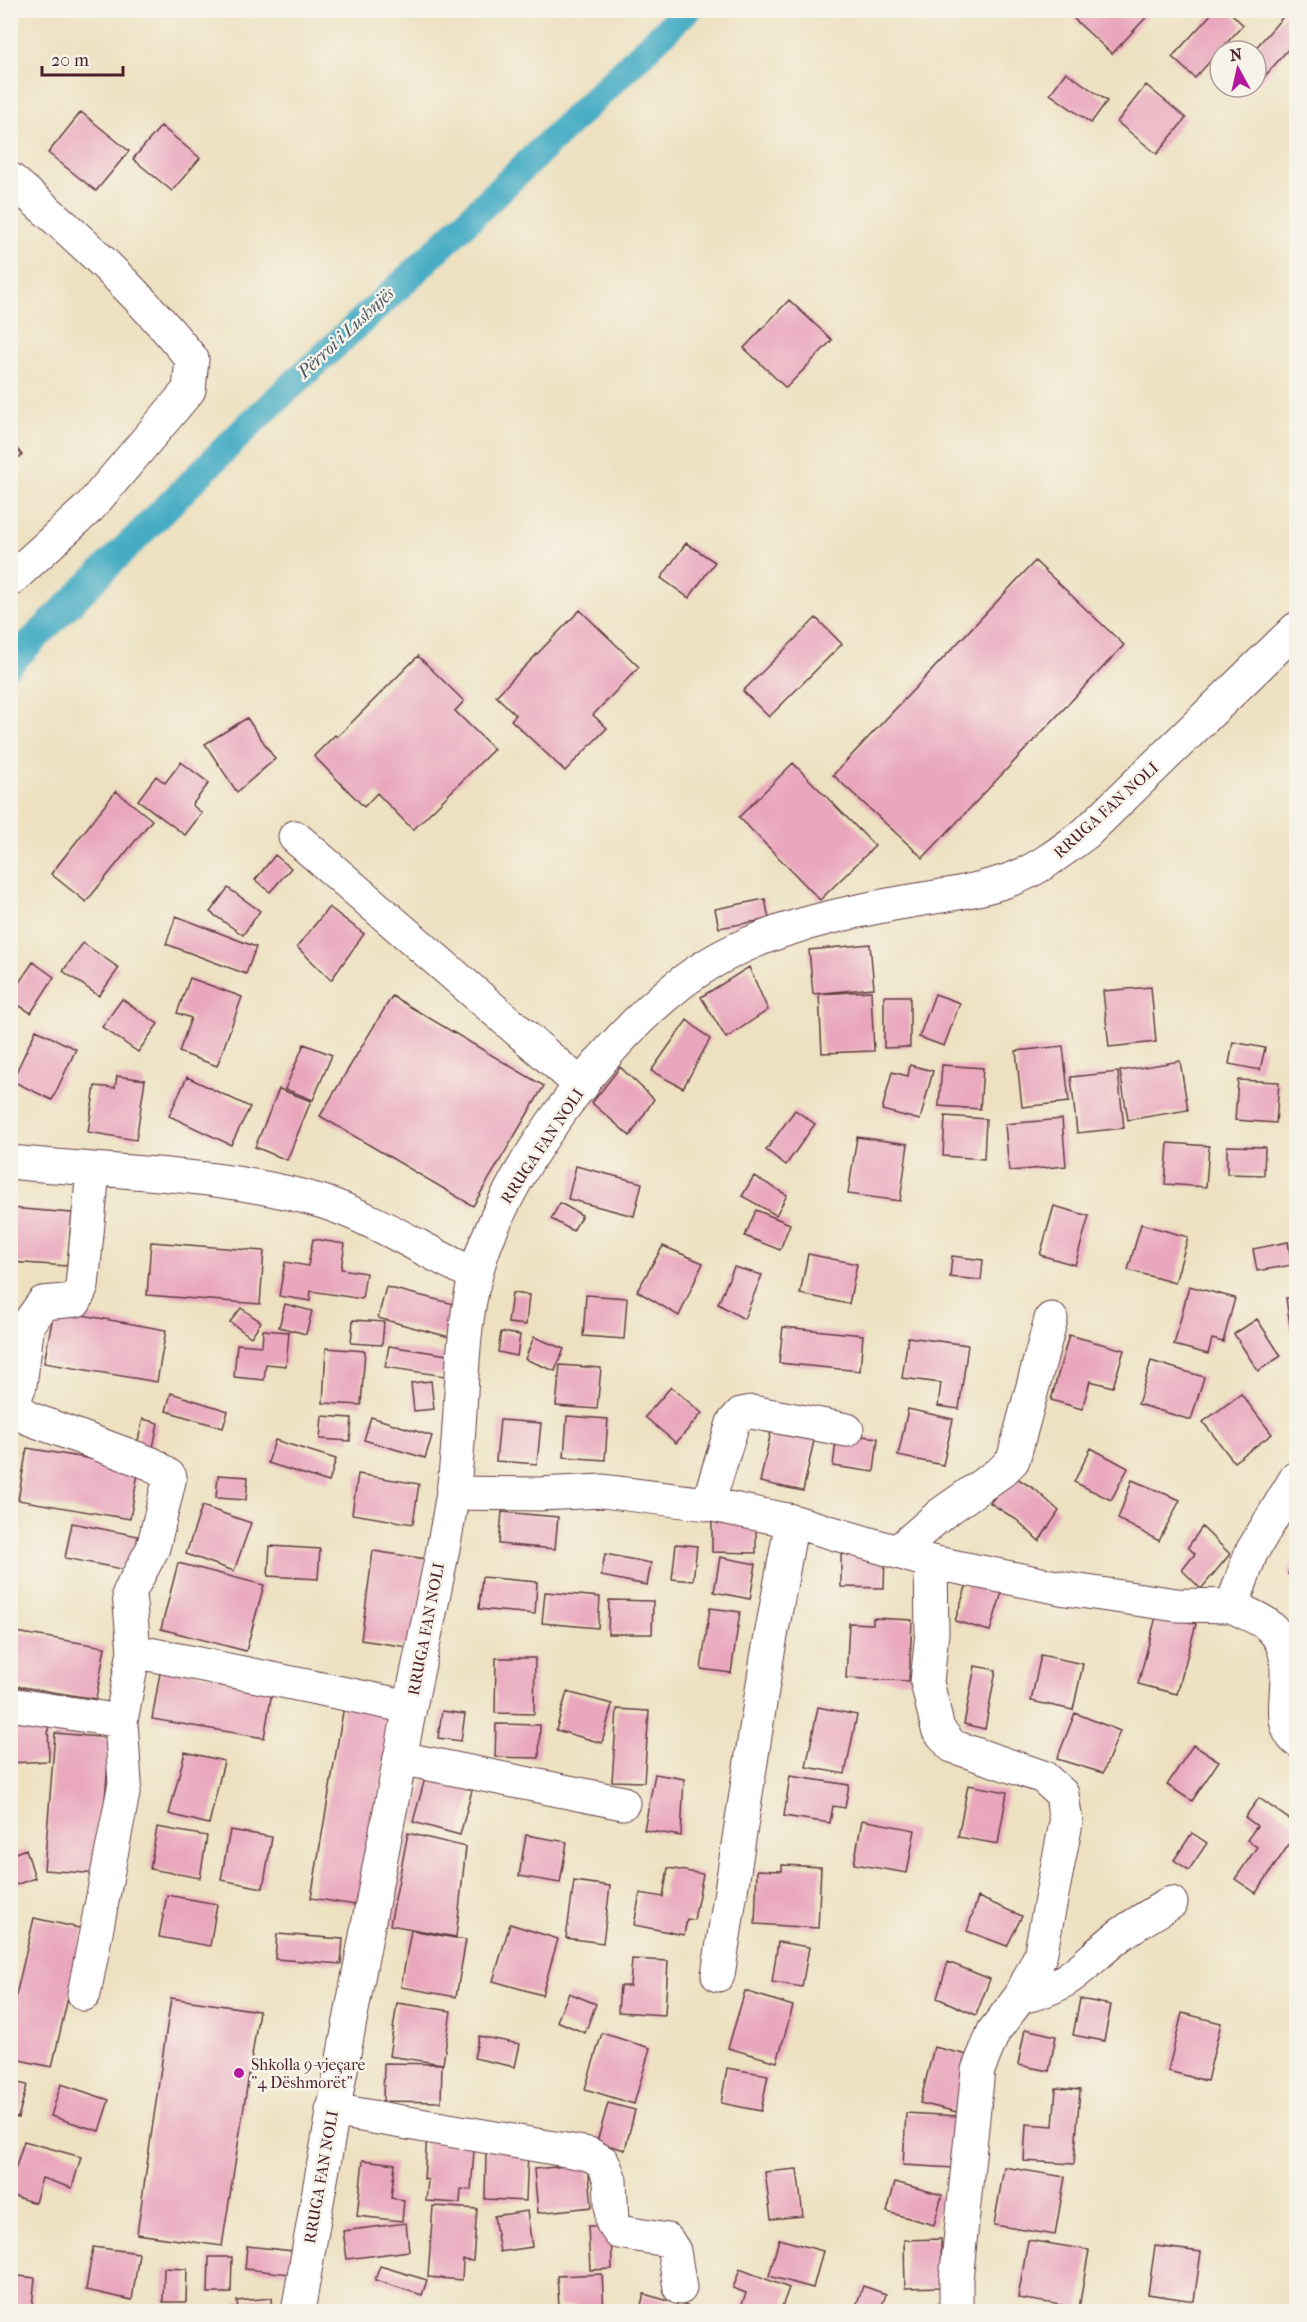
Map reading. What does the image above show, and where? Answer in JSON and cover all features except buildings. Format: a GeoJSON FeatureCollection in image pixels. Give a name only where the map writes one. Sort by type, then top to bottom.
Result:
{"type":"FeatureCollection","features":[{"type":"Feature","properties":{"kind":"street"},"geometry":{"type":"LineString","coordinates":[[10,179],[81,240],[160,320],[192,359],[189,390],[90,507],[10,580]]}},
{"type":"Feature","properties":{"kind":"street","name":"RRUGA FAN NOLI"},"geometry":{"type":"LineString","coordinates":[[298,2312],[332,2110],[453,1493],[463,1336],[476,1275],[501,1209],[552,1126],[605,1056],[646,1012],[686,979],[725,955],[767,935],[822,919],[970,892],[1016,878],[1048,862],[1086,833],[1296,629]]}},
{"type":"Feature","properties":{"kind":"street"},"geometry":{"type":"LineString","coordinates":[[295,837],[582,1086]]}},
{"type":"Feature","properties":{"kind":"street"},"geometry":{"type":"LineString","coordinates":[[10,1162],[93,1171],[195,1178],[299,1196],[326,1203],[476,1275]]}},
{"type":"Feature","properties":{"kind":"street"},"geometry":{"type":"LineString","coordinates":[[84,1994],[125,1783],[121,1721],[134,1651],[129,1593],[153,1548],[170,1477],[152,1464],[28,1418],[18,1407],[15,1398],[20,1384],[28,1324],[43,1303],[76,1300],[81,1286],[93,1171]]}},
{"type":"Feature","properties":{"kind":"street"},"geometry":{"type":"LineString","coordinates":[[897,1552],[941,1514],[1002,1471],[1013,1460],[1051,1319]]}},
{"type":"Feature","properties":{"kind":"street"},"geometry":{"type":"LineString","coordinates":[[708,1504],[733,1423],[741,1414],[752,1412],[847,1430]]}},
{"type":"Feature","properties":{"kind":"street"},"geometry":{"type":"LineString","coordinates":[[1232,1606],[1251,1553],[1296,1478]]}},
{"type":"Feature","properties":{"kind":"street"},"geometry":{"type":"LineString","coordinates":[[453,1493],[538,1494],[603,1491],[708,1504],[792,1521],[931,1562],[1066,1589],[1176,1605],[1232,1606],[1270,1627],[1286,1652],[1289,1680],[1285,1711],[1289,1734],[1296,1740]]}},
{"type":"Feature","properties":{"kind":"street"},"geometry":{"type":"LineString","coordinates":[[718,1975],[767,1658],[792,1521]]}},
{"type":"Feature","properties":{"kind":"street"},"geometry":{"type":"LineString","coordinates":[[931,1562],[932,1633],[927,1682],[938,1729],[952,1746],[1043,1777],[1062,1794],[1066,1823],[1041,1956],[1020,1997],[994,2031],[978,2070],[956,2280],[956,2312]]}},
{"type":"Feature","properties":{"kind":"street"},"geometry":{"type":"LineString","coordinates":[[134,1651],[410,1707]]}},
{"type":"Feature","properties":{"kind":"street"},"geometry":{"type":"LineString","coordinates":[[10,1704],[121,1721]]}},
{"type":"Feature","properties":{"kind":"street"},"geometry":{"type":"LineString","coordinates":[[400,1758],[623,1803]]}},
{"type":"Feature","properties":{"kind":"street"},"geometry":{"type":"LineString","coordinates":[[1020,1997],[1046,1991],[1081,1972],[1120,1935],[1171,1903]]}},
{"type":"Feature","properties":{"kind":"street"},"geometry":{"type":"LineString","coordinates":[[332,2110],[589,2154],[603,2162],[610,2180],[612,2222],[619,2232],[667,2240],[674,2251],[680,2288]]}},
{"type":"Feature","properties":{"kind":"waterway","name":"Përroi i Lushnjës"},"geometry":{"type":"LineString","coordinates":[[10,663],[252,422],[409,277],[687,10]]}},
{"type":"Feature","properties":{"kind":"place","name":"Shkolla 9-vjeçare \"4 Dëshmorët\""},"geometry":{"type":"Point","coordinates":[239,2073]}}]}
